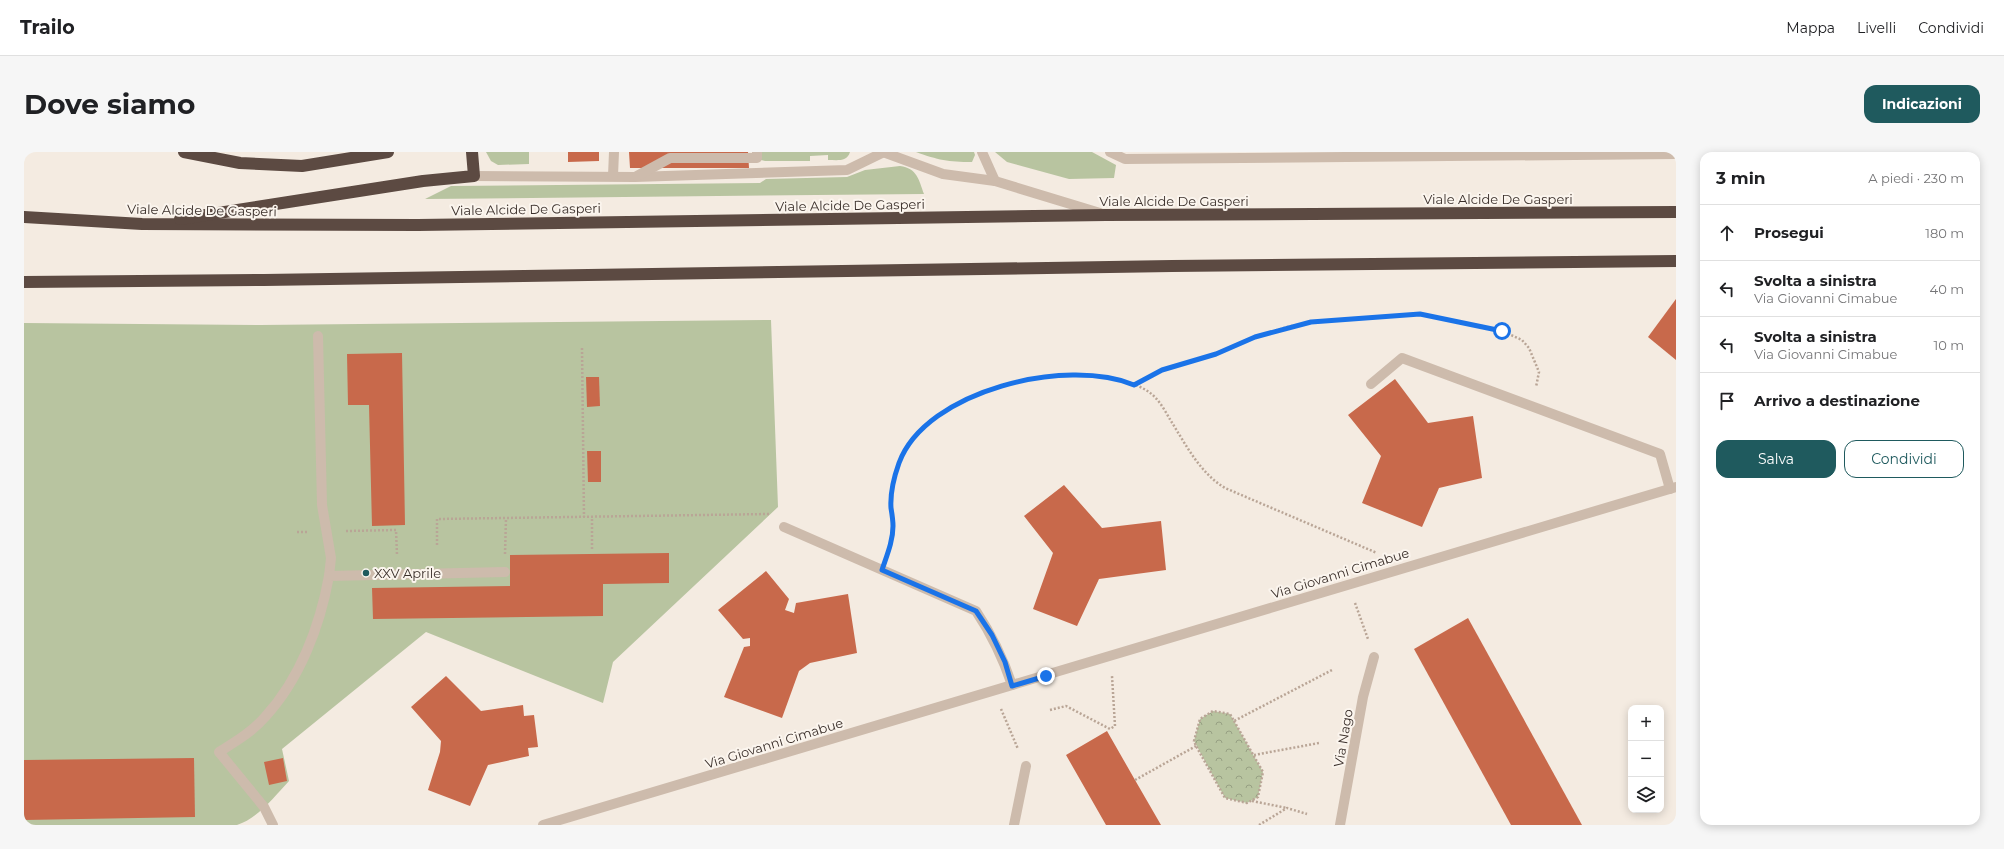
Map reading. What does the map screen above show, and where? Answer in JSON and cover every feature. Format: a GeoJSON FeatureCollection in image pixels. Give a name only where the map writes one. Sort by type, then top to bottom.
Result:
{"type":"FeatureCollection","features":[{"type":"Feature","properties":{"kind":"highway"},"geometry":{"type":"LineString","coordinates":[[184,152],[240,163],[302,166],[388,152]]}},
{"type":"Feature","properties":{"kind":"highway"},"geometry":{"type":"LineString","coordinates":[[142,224],[423,181],[474,176],[472,152]]}},
{"type":"Feature","properties":{"kind":"highway","name":"Viale Alcide De Gasperi"},"geometry":{"type":"LineString","coordinates":[[24,217],[142,224],[418,225],[1106,215],[1676,212]]}},
{"type":"Feature","properties":{"kind":"highway"},"geometry":{"type":"LineString","coordinates":[[24,282],[264,280],[1156,266],[1676,261]]}},
{"type":"Feature","properties":{"kind":"street"},"geometry":{"type":"LineString","coordinates":[[613,176],[614,152]]}},
{"type":"Feature","properties":{"kind":"street"},"geometry":{"type":"LineString","coordinates":[[635,177],[670,158],[757,158],[757,152]]}},
{"type":"Feature","properties":{"kind":"street"},"geometry":{"type":"LineString","coordinates":[[474,176],[635,177],[847,170],[884,152],[943,174],[995,181],[1106,215]]}},
{"type":"Feature","properties":{"kind":"street"},"geometry":{"type":"LineString","coordinates":[[982,152],[995,181]]}},
{"type":"Feature","properties":{"kind":"street"},"geometry":{"type":"LineString","coordinates":[[1110,152],[1125,160],[1676,154]]}},
{"type":"Feature","properties":{"kind":"street"},"geometry":{"type":"LineString","coordinates":[[273,825],[264,807],[218,752],[241,738],[265,718],[284,694],[300,666],[315,632],[325,598],[329,576],[330,558],[322,505],[318,336]]}},
{"type":"Feature","properties":{"kind":"street"},"geometry":{"type":"LineString","coordinates":[[1371,384],[1402,358],[1660,454],[1673,488]]}},
{"type":"Feature","properties":{"kind":"street","name":"Via Giovanni Cimabue"},"geometry":{"type":"LineString","coordinates":[[543,825],[1673,488]]}},
{"type":"Feature","properties":{"kind":"street"},"geometry":{"type":"LineString","coordinates":[[784,527],[976,611],[992,635],[1005,662],[1012,686]]}},
{"type":"Feature","properties":{"kind":"street"},"geometry":{"type":"LineString","coordinates":[[329,576],[504,572]]}},
{"type":"Feature","properties":{"kind":"street","name":"Via Nago"},"geometry":{"type":"LineString","coordinates":[[1340,825],[1364,697],[1374,657]]}},
{"type":"Feature","properties":{"kind":"street"},"geometry":{"type":"LineString","coordinates":[[1014,825],[1026,766]]}},
{"type":"Feature","properties":{"kind":"path"},"geometry":{"type":"LineString","coordinates":[[1134,385],[1162,370],[1216,354],[1255,337],[1286,327],[1319,321],[1420,314],[1502,331],[1522,340],[1529,348],[1539,372],[1533,407]]}},
{"type":"Feature","properties":{"kind":"path"},"geometry":{"type":"LineString","coordinates":[[582,348],[584,517]]}},
{"type":"Feature","properties":{"kind":"path"},"geometry":{"type":"LineString","coordinates":[[882,570],[892,539],[892,493],[899,462],[914,438],[924,426],[960,402],[975,396],[1009,385],[1041,377],[1062,374],[1083,375],[1127,382],[1151,393],[1159,402],[1194,458],[1212,480],[1225,488],[1377,553]]}},
{"type":"Feature","properties":{"kind":"path"},"geometry":{"type":"LineString","coordinates":[[437,545],[437,519],[771,514]]}},
{"type":"Feature","properties":{"kind":"path"},"geometry":{"type":"LineString","coordinates":[[592,517],[592,549]]}},
{"type":"Feature","properties":{"kind":"path"},"geometry":{"type":"LineString","coordinates":[[504,572],[506,518]]}},
{"type":"Feature","properties":{"kind":"path"},"geometry":{"type":"LineString","coordinates":[[297,532],[396,530],[398,574]]}},
{"type":"Feature","properties":{"kind":"path"},"geometry":{"type":"LineString","coordinates":[[1356,603],[1374,657]]}},
{"type":"Feature","properties":{"kind":"path"},"geometry":{"type":"LineString","coordinates":[[1234,721],[1332,670]]}},
{"type":"Feature","properties":{"kind":"path"},"geometry":{"type":"LineString","coordinates":[[1050,710],[1066,706],[1110,729],[1115,726],[1112,676]]}},
{"type":"Feature","properties":{"kind":"path"},"geometry":{"type":"LineString","coordinates":[[1000,709],[1026,766]]}},
{"type":"Feature","properties":{"kind":"path"},"geometry":{"type":"LineString","coordinates":[[1213,711],[1230,714],[1263,772],[1258,797],[1246,803],[1225,798],[1196,746],[1194,741],[1200,719],[1213,711]]}},
{"type":"Feature","properties":{"kind":"path"},"geometry":{"type":"LineString","coordinates":[[1254,755],[1319,743]]}},
{"type":"Feature","properties":{"kind":"path"},"geometry":{"type":"LineString","coordinates":[[1135,780],[1196,746]]}},
{"type":"Feature","properties":{"kind":"path"},"geometry":{"type":"LineString","coordinates":[[1252,800],[1307,814]]}},
{"type":"Feature","properties":{"kind":"path"},"geometry":{"type":"LineString","coordinates":[[1259,825],[1287,808]]}},
{"type":"Feature","properties":{"kind":"green space"},"geometry":{"type":"Polygon","coordinates":[[[486,152],[529,152],[529,164],[498,165],[491,161],[486,152]]]}},
{"type":"Feature","properties":{"kind":"green space"},"geometry":{"type":"Polygon","coordinates":[[[760,152],[850,152],[847,157],[839,160],[828,160],[828,155],[810,156],[810,161],[765,161],[761,160],[760,152]]]}},
{"type":"Feature","properties":{"kind":"green space"},"geometry":{"type":"Polygon","coordinates":[[[916,152],[974,152],[975,155],[972,162],[956,162],[937,159],[916,152]]]}},
{"type":"Feature","properties":{"kind":"green space"},"geometry":{"type":"Polygon","coordinates":[[[995,152],[1092,152],[1116,165],[1114,178],[1069,179],[1007,162],[995,152]]]}},
{"type":"Feature","properties":{"kind":"green space"},"geometry":{"type":"Polygon","coordinates":[[[900,166],[906,167],[914,172],[919,180],[924,194],[425,199],[451,186],[760,183],[766,179],[847,177],[865,170],[900,166]]]}},
{"type":"Feature","properties":{"kind":"green space","name":"XXV Aprile"},"geometry":{"type":"Polygon","coordinates":[[[771,320],[778,507],[613,662],[603,703],[426,632],[282,749],[289,781],[259,812],[245,822],[237,825],[24,825],[24,323],[260,325],[771,320]]]}},
{"type":"Feature","properties":{"kind":"green space"},"geometry":{"type":"Polygon","coordinates":[[[1213,711],[1230,714],[1263,772],[1258,797],[1247,803],[1225,798],[1194,741],[1200,719],[1213,711]]]}},
{"type":"Feature","properties":{"kind":"building"},"geometry":{"type":"Polygon","coordinates":[[[568,152],[599,152],[599,161],[568,162],[568,152]]]}},
{"type":"Feature","properties":{"kind":"building"},"geometry":{"type":"Polygon","coordinates":[[[629,152],[748,152],[749,168],[630,168],[629,152]]]}},
{"type":"Feature","properties":{"kind":"building"},"geometry":{"type":"Polygon","coordinates":[[[1676,299],[1676,360],[1648,337],[1676,299]]]}},
{"type":"Feature","properties":{"kind":"building"},"geometry":{"type":"Polygon","coordinates":[[[402,353],[405,525],[372,526],[369,405],[348,405],[347,354],[402,353]]]}},
{"type":"Feature","properties":{"kind":"building"},"geometry":{"type":"Polygon","coordinates":[[[586,377],[599,377],[600,406],[587,407],[586,377]]]}},
{"type":"Feature","properties":{"kind":"building"},"geometry":{"type":"Polygon","coordinates":[[[1395,379],[1428,423],[1473,416],[1482,478],[1439,488],[1422,527],[1362,503],[1381,456],[1348,415],[1395,379]]]}},
{"type":"Feature","properties":{"kind":"building"},"geometry":{"type":"Polygon","coordinates":[[[587,451],[601,451],[601,482],[588,482],[587,451]]]}},
{"type":"Feature","properties":{"kind":"building"},"geometry":{"type":"Polygon","coordinates":[[[1064,485],[1102,528],[1161,521],[1166,570],[1099,579],[1077,626],[1033,609],[1053,553],[1024,516],[1064,485]]]}},
{"type":"Feature","properties":{"kind":"building"},"geometry":{"type":"Polygon","coordinates":[[[669,553],[669,583],[603,584],[603,616],[373,619],[372,588],[510,586],[510,555],[669,553]]]}},
{"type":"Feature","properties":{"kind":"building"},"geometry":{"type":"Polygon","coordinates":[[[766,571],[789,599],[785,610],[794,613],[796,603],[848,594],[857,653],[810,663],[799,671],[782,718],[724,697],[744,647],[750,646],[750,638],[743,639],[718,610],[766,571]]]}},
{"type":"Feature","properties":{"kind":"building"},"geometry":{"type":"Polygon","coordinates":[[[1468,618],[1582,825],[1511,825],[1414,649],[1468,618]]]}},
{"type":"Feature","properties":{"kind":"building"},"geometry":{"type":"Polygon","coordinates":[[[446,676],[481,711],[523,705],[524,716],[534,715],[538,747],[528,748],[529,756],[488,765],[470,806],[428,790],[440,752],[441,741],[411,707],[446,676]]]}},
{"type":"Feature","properties":{"kind":"building"},"geometry":{"type":"Polygon","coordinates":[[[1107,731],[1161,825],[1106,825],[1066,755],[1107,731]]]}},
{"type":"Feature","properties":{"kind":"building"},"geometry":{"type":"Polygon","coordinates":[[[194,758],[195,817],[24,820],[24,760],[194,758]]]}},
{"type":"Feature","properties":{"kind":"building"},"geometry":{"type":"Polygon","coordinates":[[[283,758],[287,781],[269,785],[264,762],[283,758]]]}},
{"type":"Feature","properties":{"kind":"place","name":"XXV Aprile"},"geometry":{"type":"Point","coordinates":[366,573]}},
{"type":"Feature","properties":{"kind":"route"},"geometry":{"type":"LineString","coordinates":[[1046,676],[1012,686],[1005,662],[992,635],[976,611],[882,570],[892,539],[892,493],[894,478],[899,462],[906,448],[924,426],[934,418],[960,402],[975,396],[1041,377],[1062,374],[1083,375],[1104,377],[1134,385],[1162,370],[1176,365],[1216,354],[1255,337],[1286,327],[1311,322],[1420,314],[1502,331]]}}]}
